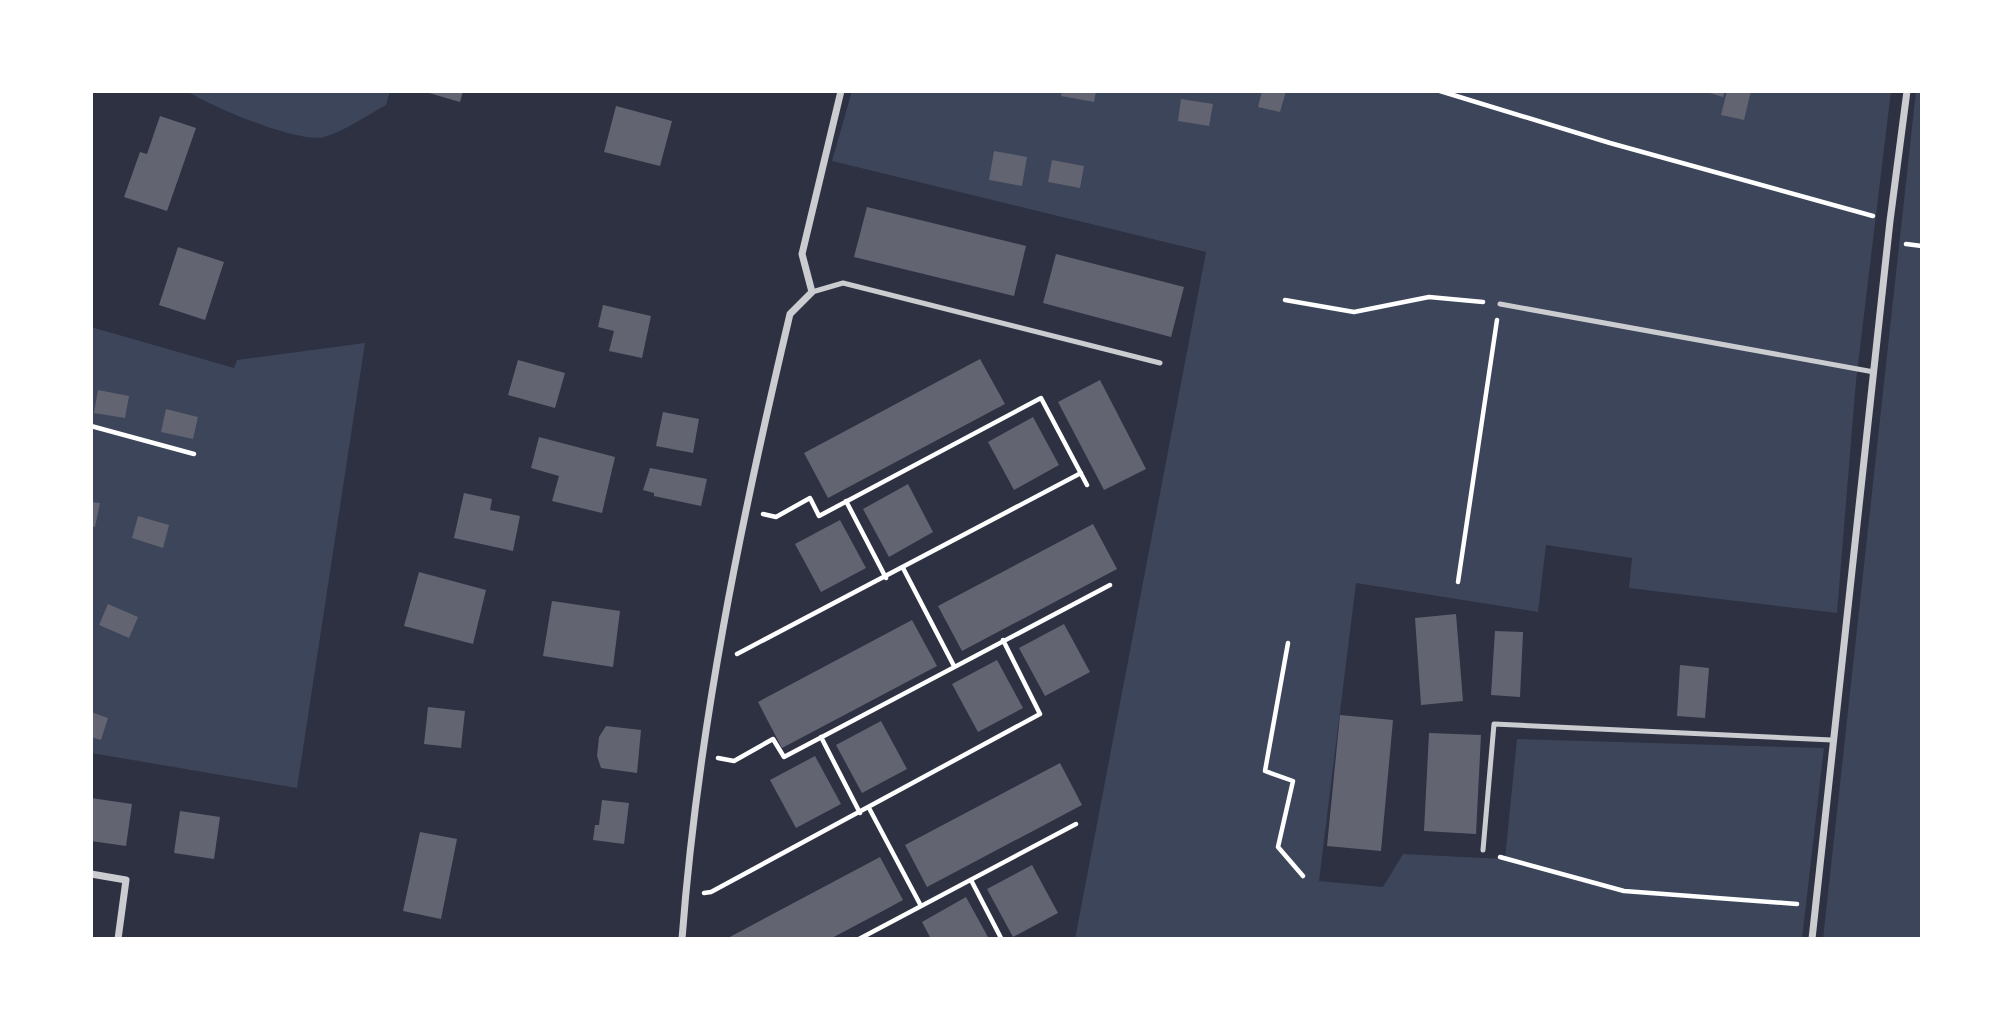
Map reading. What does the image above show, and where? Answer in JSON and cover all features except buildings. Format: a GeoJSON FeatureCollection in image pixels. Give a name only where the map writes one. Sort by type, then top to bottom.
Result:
{"type":"FeatureCollection","features":[{"type":"Feature","properties":{"kind":"street"},"geometry":{"type":"LineString","coordinates":[[682,939],[700,755],[752,472],[790,314],[812,292],[802,254],[841,91]]}},
{"type":"Feature","properties":{"kind":"street"},"geometry":{"type":"LineString","coordinates":[[1812,939],[1890,221],[1907,91]]}},
{"type":"Feature","properties":{"kind":"street"},"geometry":{"type":"LineString","coordinates":[[91,874],[126,880],[118,939]]}},
{"type":"Feature","properties":{"kind":"lane"},"geometry":{"type":"LineString","coordinates":[[812,292],[843,283],[1160,363]]}},
{"type":"Feature","properties":{"kind":"lane"},"geometry":{"type":"LineString","coordinates":[[1500,304],[1874,372]]}},
{"type":"Feature","properties":{"kind":"lane"},"geometry":{"type":"LineString","coordinates":[[1483,850],[1494,724],[1832,740]]}},
{"type":"Feature","properties":{"kind":"path"},"geometry":{"type":"LineString","coordinates":[[1440,91],[1610,143],[1890,221]]}},
{"type":"Feature","properties":{"kind":"path"},"geometry":{"type":"LineString","coordinates":[[1285,300],[1354,312],[1429,297],[1500,304],[1458,582]]}},
{"type":"Feature","properties":{"kind":"path"},"geometry":{"type":"LineString","coordinates":[[788,511],[810,498],[819,516],[1041,398],[1087,485]]}},
{"type":"Feature","properties":{"kind":"path"},"geometry":{"type":"LineString","coordinates":[[91,426],[194,454]]}},
{"type":"Feature","properties":{"kind":"path"},"geometry":{"type":"LineString","coordinates":[[719,653],[741,654],[1081,473]]}},
{"type":"Feature","properties":{"kind":"path"},"geometry":{"type":"LineString","coordinates":[[846,501],[886,578]]}},
{"type":"Feature","properties":{"kind":"path"},"geometry":{"type":"LineString","coordinates":[[903,568],[954,666]]}},
{"type":"Feature","properties":{"kind":"path"},"geometry":{"type":"LineString","coordinates":[[744,755],[774,739],[784,757],[1110,585]]}},
{"type":"Feature","properties":{"kind":"path"},"geometry":{"type":"LineString","coordinates":[[685,894],[711,892],[1041,714],[1003,640]]}},
{"type":"Feature","properties":{"kind":"path"},"geometry":{"type":"LineString","coordinates":[[1288,643],[1265,771],[1293,781],[1278,847],[1303,876]]}},
{"type":"Feature","properties":{"kind":"path"},"geometry":{"type":"LineString","coordinates":[[821,737],[860,813]]}},
{"type":"Feature","properties":{"kind":"path"},"geometry":{"type":"LineString","coordinates":[[869,808],[921,906]]}},
{"type":"Feature","properties":{"kind":"path"},"geometry":{"type":"LineString","coordinates":[[859,939],[1076,824]]}},
{"type":"Feature","properties":{"kind":"path"},"geometry":{"type":"LineString","coordinates":[[1483,850],[1624,891],[1815,906]]}},
{"type":"Feature","properties":{"kind":"path"},"geometry":{"type":"LineString","coordinates":[[971,880],[1000,938]]}},
{"type":"Feature","properties":{"kind":"shaded area"},"geometry":{"type":"Polygon","coordinates":[[[187,91],[390,91],[386,105],[340,131],[312,138],[254,122],[214,106],[187,91]]]}},
{"type":"Feature","properties":{"kind":"shaded area"},"geometry":{"type":"Polygon","coordinates":[[[852,91],[1891,91],[1856,381],[1837,613],[1629,588],[1632,558],[1546,545],[1538,612],[1356,583],[1319,881],[1383,887],[1403,854],[1505,859],[1517,739],[1824,748],[1802,939],[1075,939],[1206,252],[832,161],[852,91]]]}},
{"type":"Feature","properties":{"kind":"shaded area"},"geometry":{"type":"Polygon","coordinates":[[[1916,91],[1922,91],[1922,939],[1823,939],[1916,91]]]}},
{"type":"Feature","properties":{"kind":"shaded area"},"geometry":{"type":"Polygon","coordinates":[[[91,327],[234,368],[237,360],[365,343],[297,788],[91,753],[91,327]]]}}]}
